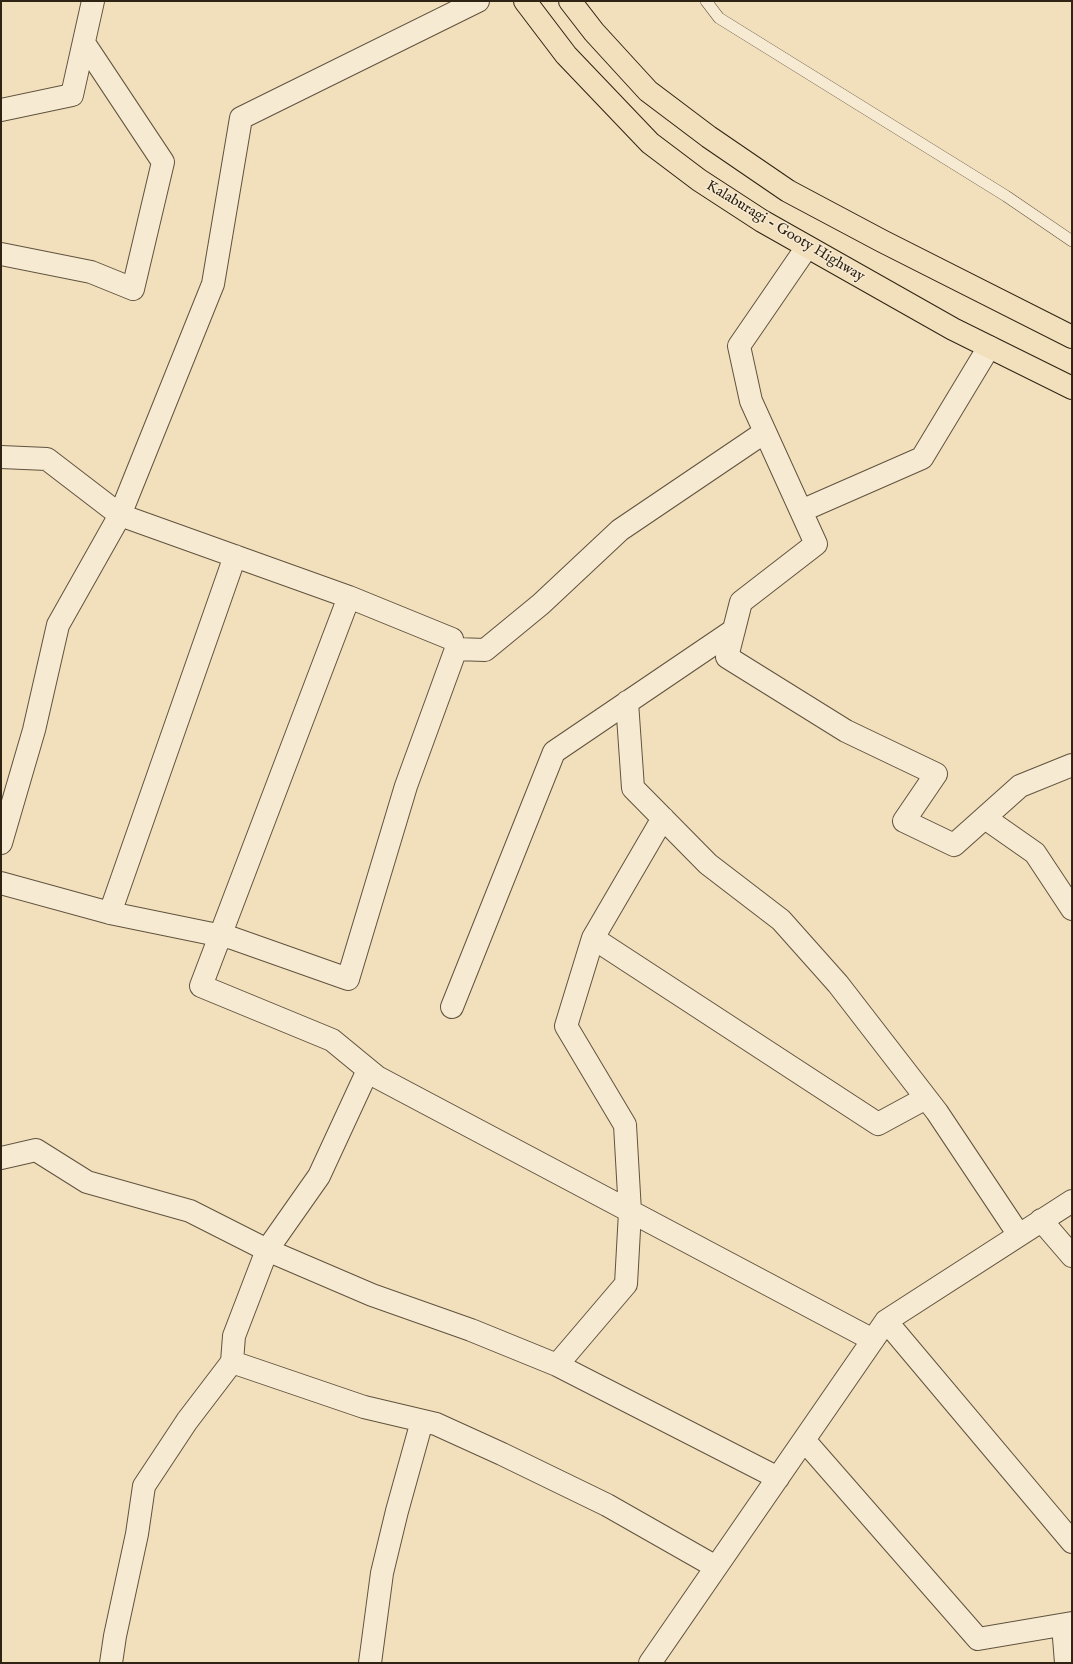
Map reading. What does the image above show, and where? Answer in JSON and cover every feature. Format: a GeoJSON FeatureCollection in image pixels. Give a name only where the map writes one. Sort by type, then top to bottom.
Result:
{"type":"FeatureCollection","features":[{"type":"Feature","properties":{"kind":"highway","name":"Kalaburagi - Gooty Highway"},"geometry":{"type":"LineString","coordinates":[[525,1],[566,55],[650,143],[705,184],[762,221],[953,329],[1072,388]]}},
{"type":"Feature","properties":{"kind":"highway"},"geometry":{"type":"LineString","coordinates":[[570,1],[594,32],[648,91],[709,137],[788,191],[882,241],[1072,337]]}},
{"type":"Feature","properties":{"kind":"street"},"geometry":{"type":"LineString","coordinates":[[1,110],[72,95],[93,1]]}},
{"type":"Feature","properties":{"kind":"street"},"geometry":{"type":"LineString","coordinates":[[1,843],[34,730],[58,625],[120,515],[213,284],[241,118],[478,1]]}},
{"type":"Feature","properties":{"kind":"street"},"geometry":{"type":"LineString","coordinates":[[1,254],[91,272],[133,289],[163,162],[84,42]]}},
{"type":"Feature","properties":{"kind":"street"},"geometry":{"type":"LineString","coordinates":[[808,247],[739,346],[751,401],[816,544],[741,602],[726,657],[846,731],[936,774],[904,821],[954,844],[1020,786],[1072,765]]}},
{"type":"Feature","properties":{"kind":"street"},"geometry":{"type":"LineString","coordinates":[[801,511],[922,458],[989,347]]}},
{"type":"Feature","properties":{"kind":"street"},"geometry":{"type":"LineString","coordinates":[[1,883],[110,913],[232,938],[348,979],[406,786],[456,649],[485,650],[541,604],[620,530],[765,432]]}},
{"type":"Feature","properties":{"kind":"street"},"geometry":{"type":"LineString","coordinates":[[1,457],[47,459],[120,515],[349,597],[452,639]]}},
{"type":"Feature","properties":{"kind":"street"},"geometry":{"type":"LineString","coordinates":[[110,913],[235,556]]}},
{"type":"Feature","properties":{"kind":"street"},"geometry":{"type":"LineString","coordinates":[[349,597],[201,986],[332,1040],[377,1078],[873,1340]]}},
{"type":"Feature","properties":{"kind":"street"},"geometry":{"type":"LineString","coordinates":[[452,1007],[554,752],[734,630]]}},
{"type":"Feature","properties":{"kind":"street"},"geometry":{"type":"LineString","coordinates":[[627,702],[633,788],[708,864],[781,920],[838,984],[937,1112],[1018,1235]]}},
{"type":"Feature","properties":{"kind":"street"},"geometry":{"type":"LineString","coordinates":[[557,1365],[626,1284],[630,1212],[625,1125],[566,1026],[593,938],[663,818]]}},
{"type":"Feature","properties":{"kind":"street"},"geometry":{"type":"LineString","coordinates":[[985,818],[1035,853],[1072,909]]}},
{"type":"Feature","properties":{"kind":"street"},"geometry":{"type":"LineString","coordinates":[[593,938],[878,1124],[926,1098]]}},
{"type":"Feature","properties":{"kind":"street"},"geometry":{"type":"LineString","coordinates":[[111,1663],[115,1636],[137,1534],[144,1486],[187,1421],[232,1362],[234,1336],[266,1250],[319,1176],[368,1070]]}},
{"type":"Feature","properties":{"kind":"street"},"geometry":{"type":"LineString","coordinates":[[1,1158],[36,1150],[87,1182],[190,1211],[266,1250],[372,1295],[471,1330],[557,1365],[778,1478]]}},
{"type":"Feature","properties":{"kind":"street"},"geometry":{"type":"LineString","coordinates":[[650,1663],[886,1321],[1072,1201]]}},
{"type":"Feature","properties":{"kind":"street"},"geometry":{"type":"LineString","coordinates":[[1041,1220],[1072,1256]]}},
{"type":"Feature","properties":{"kind":"street"},"geometry":{"type":"LineString","coordinates":[[886,1321],[1072,1542]]}},
{"type":"Feature","properties":{"kind":"street"},"geometry":{"type":"LineString","coordinates":[[232,1362],[364,1407],[436,1424],[607,1505],[716,1567]]}},
{"type":"Feature","properties":{"kind":"street"},"geometry":{"type":"LineString","coordinates":[[370,1663],[382,1573],[397,1511],[422,1421]]}},
{"type":"Feature","properties":{"kind":"street"},"geometry":{"type":"LineString","coordinates":[[804,1440],[978,1639],[1068,1624],[1066,1663]]}},
{"type":"Feature","properties":{"kind":"lane"},"geometry":{"type":"LineString","coordinates":[[706,1],[719,18],[1006,196],[1072,241]]}}]}
